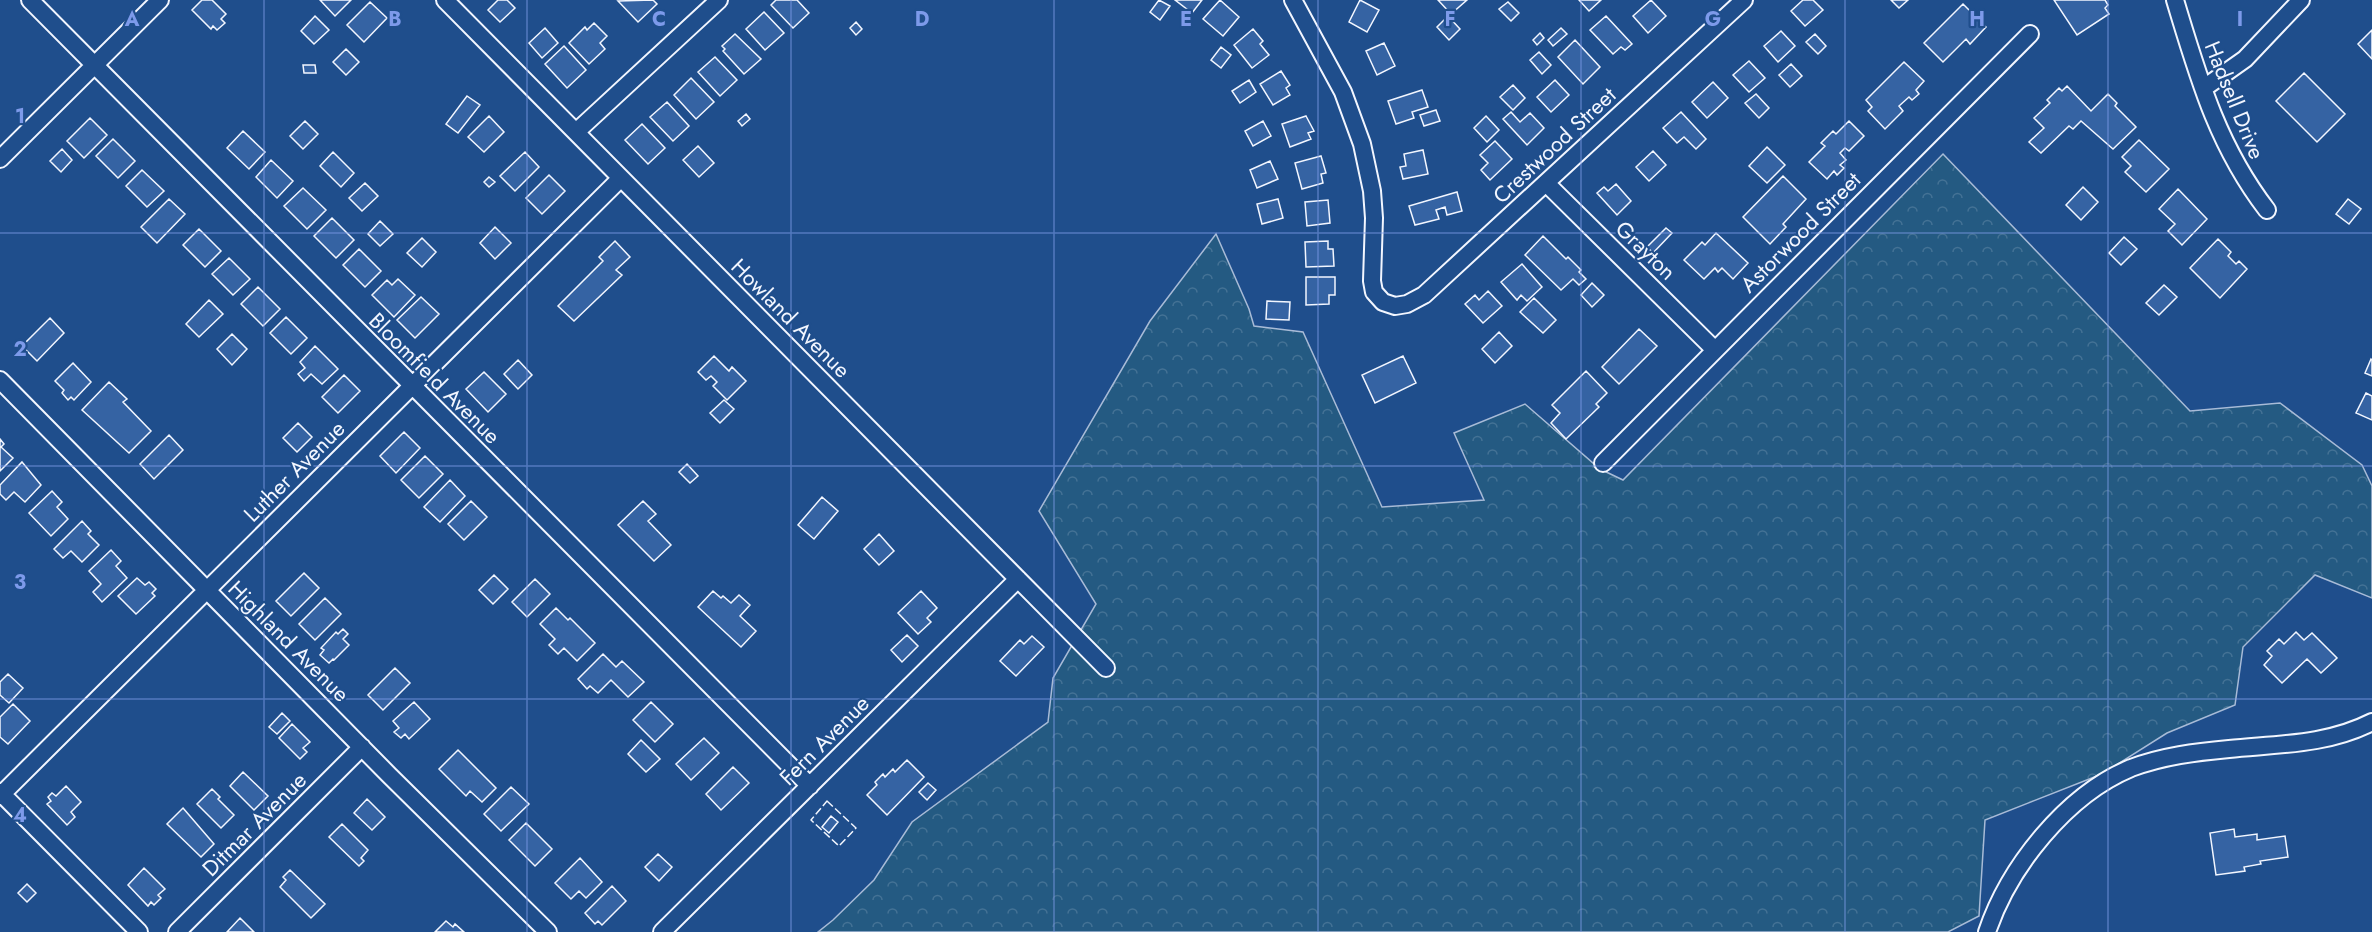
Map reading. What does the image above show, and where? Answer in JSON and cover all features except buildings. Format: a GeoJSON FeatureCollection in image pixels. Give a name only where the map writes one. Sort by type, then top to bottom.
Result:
{"type":"FeatureCollection","features":[{"type":"Feature","properties":{"kind":"street","name":"Bloomfield Avenue"},"geometry":{"type":"LineString","coordinates":[[30,0],[810,786]]}},
{"type":"Feature","properties":{"kind":"street"},"geometry":{"type":"LineString","coordinates":[[0,159],[160,0]]}},
{"type":"Feature","properties":{"kind":"street","name":"Howland Avenue"},"geometry":{"type":"LineString","coordinates":[[445,0],[1106,668]]}},
{"type":"Feature","properties":{"kind":"street"},"geometry":{"type":"LineString","coordinates":[[576,132],[719,0]]}},
{"type":"Feature","properties":{"kind":"street","name":"Crestwood Street"},"geometry":{"type":"LineString","coordinates":[[1293,0],[1343,92],[1362,144],[1372,191],[1374,218],[1372,286],[1376,296],[1386,304],[1401,306],[1424,295],[1744,0]]}},
{"type":"Feature","properties":{"kind":"street","name":"Hadsell Drive"},"geometry":{"type":"LineString","coordinates":[[2175,0],[2188,50],[2222,138],[2248,185],[2267,210]]}},
{"type":"Feature","properties":{"kind":"street"},"geometry":{"type":"LineString","coordinates":[[2204,88],[2245,59],[2301,0]]}},
{"type":"Feature","properties":{"kind":"street","name":"Astorwood Street"},"geometry":{"type":"LineString","coordinates":[[1602,463],[2030,34]]}},
{"type":"Feature","properties":{"kind":"street","name":"Luther Avenue"},"geometry":{"type":"LineString","coordinates":[[1,794],[621,178]]}},
{"type":"Feature","properties":{"kind":"street","name":"Grayton"},"geometry":{"type":"LineString","coordinates":[[1546,183],[1714,349]]}},
{"type":"Feature","properties":{"kind":"street","name":"Highland Avenue"},"geometry":{"type":"LineString","coordinates":[[0,380],[548,932]]}},
{"type":"Feature","properties":{"kind":"street","name":"Fern Avenue"},"geometry":{"type":"LineString","coordinates":[[662,932],[1018,579]]}},
{"type":"Feature","properties":{"kind":"street"},"geometry":{"type":"LineString","coordinates":[[1987,932],[2005,888],[2024,860],[2075,804],[2115,776],[2165,758],[2208,751],[2299,744],[2348,732],[2372,722]]}},
{"type":"Feature","properties":{"kind":"street","name":"Ditmar Avenue"},"geometry":{"type":"LineString","coordinates":[[177,932],[362,747]]}},
{"type":"Feature","properties":{"kind":"street"},"geometry":{"type":"LineString","coordinates":[[1,794],[139,932]]}},
{"type":"Feature","properties":{"kind":"green space"},"geometry":{"type":"Polygon","coordinates":[[[1943,154],[2190,411],[2280,403],[2362,465],[2372,486],[2372,598],[2315,575],[2243,647],[2235,705],[2167,733],[2102,774],[1985,820],[1979,916],[1948,932],[818,932],[874,880],[912,822],[1048,722],[1053,678],[1096,604],[1039,511],[1150,321],[1216,234],[1249,309],[1254,326],[1303,332],[1382,507],[1484,500],[1454,433],[1525,404],[1600,469],[1623,480],[1943,154]]]}},
{"type":"Feature","properties":{"kind":"fence"},"geometry":{"type":"LineString","coordinates":[[827,801],[856,828],[839,846],[811,820],[827,801]]}}]}
